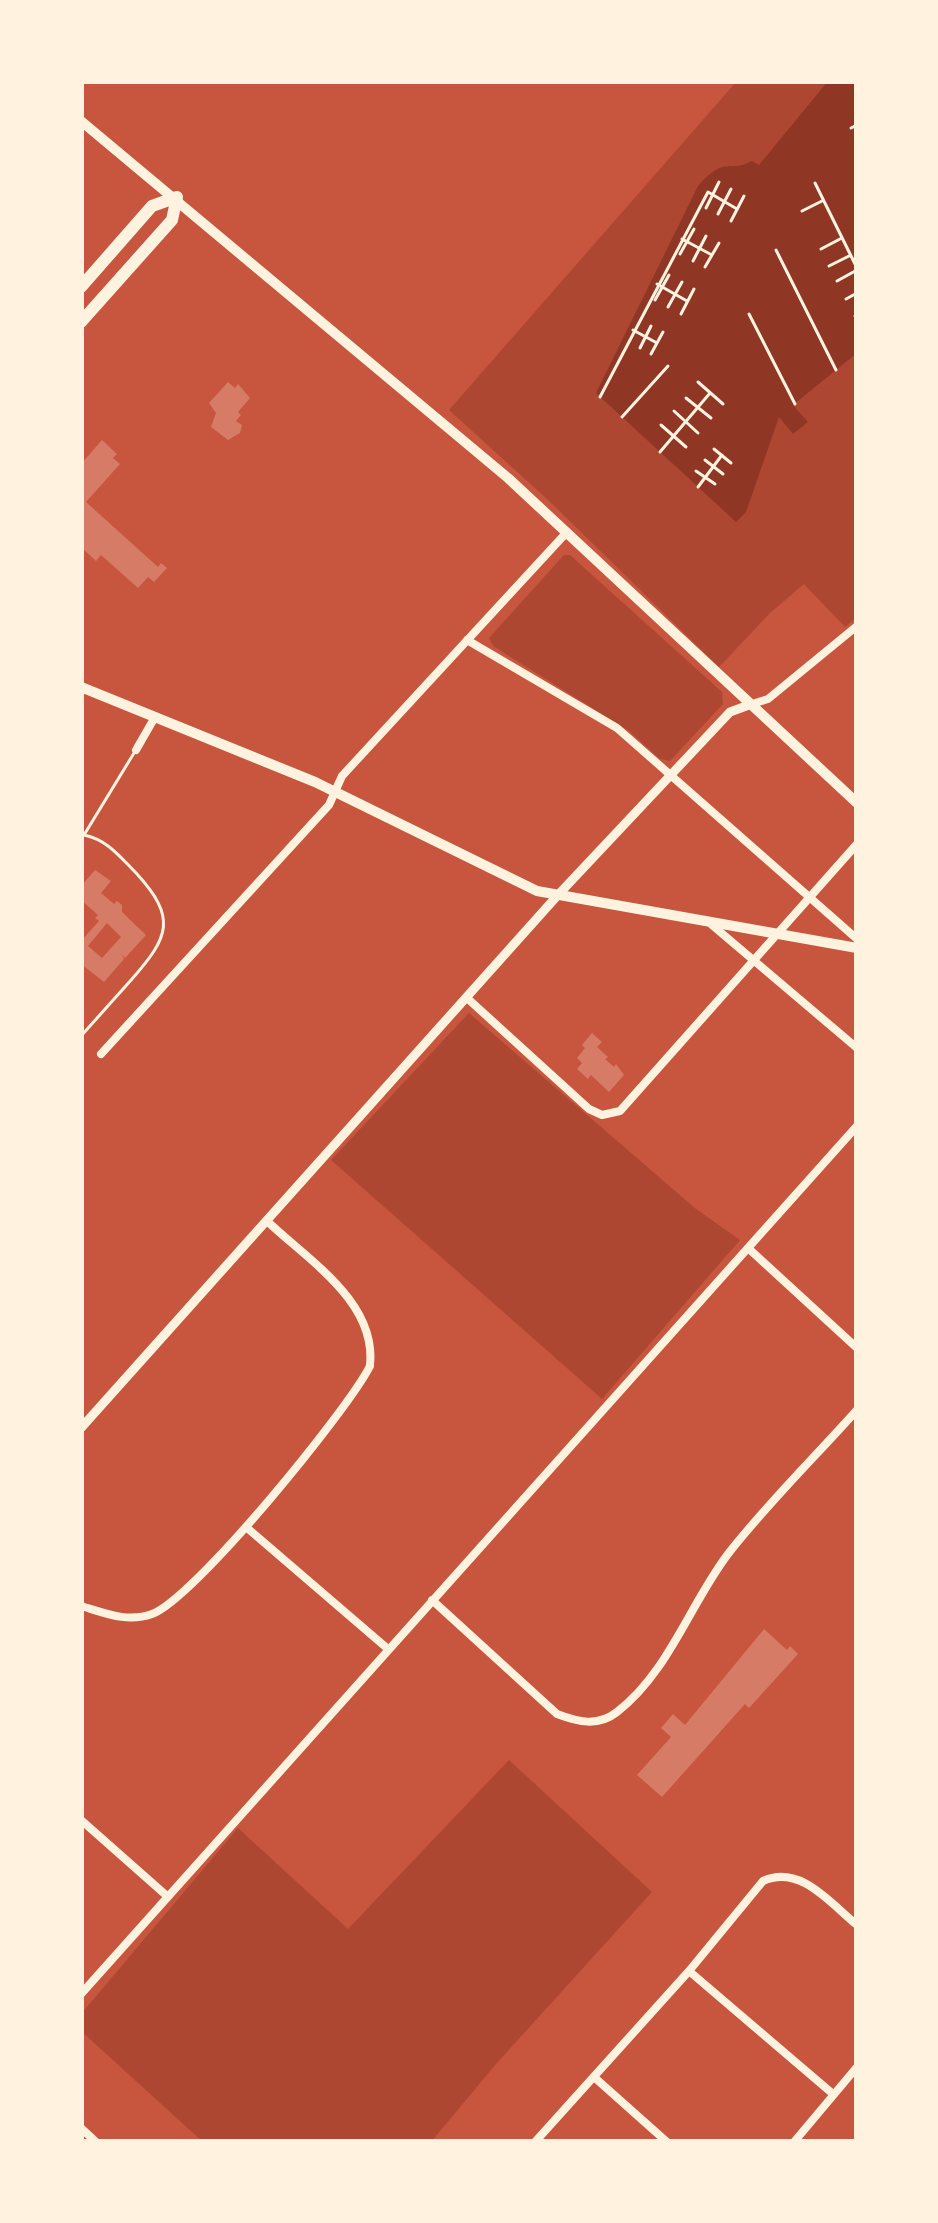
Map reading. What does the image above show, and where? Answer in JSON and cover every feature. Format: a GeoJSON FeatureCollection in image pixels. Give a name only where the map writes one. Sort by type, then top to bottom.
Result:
{"type":"FeatureCollection","features":[{"type":"Feature","properties":{"kind":"main road"},"geometry":{"type":"LineString","coordinates":[[81,121],[492,464],[857,803]]}},
{"type":"Feature","properties":{"kind":"main road"},"geometry":{"type":"LineString","coordinates":[[81,287],[152,206],[177,197]]}},
{"type":"Feature","properties":{"kind":"main road"},"geometry":{"type":"LineString","coordinates":[[81,322],[172,220],[177,197]]}},
{"type":"Feature","properties":{"kind":"main road"},"geometry":{"type":"LineString","coordinates":[[81,687],[334,791],[515,882],[556,896],[777,935],[857,943]]}},
{"type":"Feature","properties":{"kind":"street"},"geometry":{"type":"LineString","coordinates":[[101,1054],[329,805],[342,776],[567,532]]}},
{"type":"Feature","properties":{"kind":"street"},"geometry":{"type":"LineString","coordinates":[[81,1428],[556,896],[730,712],[768,699],[857,626]]}},
{"type":"Feature","properties":{"kind":"street"},"geometry":{"type":"LineString","coordinates":[[467,640],[616,728],[857,943]]}},
{"type":"Feature","properties":{"kind":"street"},"geometry":{"type":"LineString","coordinates":[[136,750],[155,717]]}},
{"type":"Feature","properties":{"kind":"street"},"geometry":{"type":"LineString","coordinates":[[467,998],[589,1109],[602,1115],[620,1111],[857,844]]}},
{"type":"Feature","properties":{"kind":"street"},"geometry":{"type":"LineString","coordinates":[[711,924],[857,1048]]}},
{"type":"Feature","properties":{"kind":"street"},"geometry":{"type":"LineString","coordinates":[[81,1994],[857,1126]]}},
{"type":"Feature","properties":{"kind":"street"},"geometry":{"type":"LineString","coordinates":[[81,1606],[126,1619],[152,1615],[172,1604],[246,1527],[370,1366],[372,1346],[361,1311],[267,1221]]}},
{"type":"Feature","properties":{"kind":"street"},"geometry":{"type":"LineString","coordinates":[[748,1249],[857,1348]]}},
{"type":"Feature","properties":{"kind":"street"},"geometry":{"type":"LineString","coordinates":[[432,1600],[557,1714],[576,1722],[598,1723],[637,1694],[730,1552],[857,1410]]}},
{"type":"Feature","properties":{"kind":"street"},"geometry":{"type":"LineString","coordinates":[[246,1527],[388,1649]]}},
{"type":"Feature","properties":{"kind":"street"},"geometry":{"type":"LineString","coordinates":[[81,1820],[167,1897]]}},
{"type":"Feature","properties":{"kind":"street"},"geometry":{"type":"LineString","coordinates":[[535,2142],[689,1971],[763,1880],[778,1874],[799,1878],[857,1925]]}},
{"type":"Feature","properties":{"kind":"street"},"geometry":{"type":"LineString","coordinates":[[689,1971],[833,2094]]}},
{"type":"Feature","properties":{"kind":"street"},"geometry":{"type":"LineString","coordinates":[[794,2142],[857,2067]]}},
{"type":"Feature","properties":{"kind":"street"},"geometry":{"type":"LineString","coordinates":[[594,2077],[667,2142]]}},
{"type":"Feature","properties":{"kind":"street"},"geometry":{"type":"LineString","coordinates":[[81,2128],[96,2142]]}},
{"type":"Feature","properties":{"kind":"lane"},"geometry":{"type":"LineString","coordinates":[[81,1036],[153,956],[163,937],[164,916],[151,890],[111,847],[100,838],[84,835],[136,750]]}},
{"type":"Feature","properties":{"kind":"path"},"geometry":{"type":"LineString","coordinates":[[706,208],[719,182]]}},
{"type":"Feature","properties":{"kind":"path"},"geometry":{"type":"LineString","coordinates":[[814,183],[857,269],[837,281]]}},
{"type":"Feature","properties":{"kind":"path"},"geometry":{"type":"LineString","coordinates":[[718,214],[731,189]]}},
{"type":"Feature","properties":{"kind":"path"},"geometry":{"type":"LineString","coordinates":[[600,397],[708,192],[737,208]]}},
{"type":"Feature","properties":{"kind":"path"},"geometry":{"type":"LineString","coordinates":[[730,221],[744,196]]}},
{"type":"Feature","properties":{"kind":"path"},"geometry":{"type":"LineString","coordinates":[[802,211],[823,200]]}},
{"type":"Feature","properties":{"kind":"path"},"geometry":{"type":"LineString","coordinates":[[680,254],[694,230]]}},
{"type":"Feature","properties":{"kind":"path"},"geometry":{"type":"LineString","coordinates":[[693,261],[706,236]]}},
{"type":"Feature","properties":{"kind":"path"},"geometry":{"type":"LineString","coordinates":[[821,249],[842,238]]}},
{"type":"Feature","properties":{"kind":"path"},"geometry":{"type":"LineString","coordinates":[[685,240],[712,255]]}},
{"type":"Feature","properties":{"kind":"path"},"geometry":{"type":"LineString","coordinates":[[705,267],[719,243]]}},
{"type":"Feature","properties":{"kind":"path"},"geometry":{"type":"LineString","coordinates":[[776,250],[836,370]]}},
{"type":"Feature","properties":{"kind":"path"},"geometry":{"type":"LineString","coordinates":[[829,266],[850,255]]}},
{"type":"Feature","properties":{"kind":"path"},"geometry":{"type":"LineString","coordinates":[[656,300],[669,275]]}},
{"type":"Feature","properties":{"kind":"path"},"geometry":{"type":"LineString","coordinates":[[668,307],[682,281]]}},
{"type":"Feature","properties":{"kind":"path"},"geometry":{"type":"LineString","coordinates":[[660,286],[687,301]]}},
{"type":"Feature","properties":{"kind":"path"},"geometry":{"type":"LineString","coordinates":[[681,314],[694,289]]}},
{"type":"Feature","properties":{"kind":"path"},"geometry":{"type":"LineString","coordinates":[[846,299],[857,293]]}},
{"type":"Feature","properties":{"kind":"path"},"geometry":{"type":"LineString","coordinates":[[749,314],[795,404]]}},
{"type":"Feature","properties":{"kind":"path"},"geometry":{"type":"LineString","coordinates":[[640,348],[651,326]]}},
{"type":"Feature","properties":{"kind":"path"},"geometry":{"type":"LineString","coordinates":[[634,330],[657,343]]}},
{"type":"Feature","properties":{"kind":"path"},"geometry":{"type":"LineString","coordinates":[[651,354],[663,332]]}},
{"type":"Feature","properties":{"kind":"path"},"geometry":{"type":"LineString","coordinates":[[622,417],[668,366]]}},
{"type":"Feature","properties":{"kind":"path"},"geometry":{"type":"LineString","coordinates":[[698,382],[723,404]]}},
{"type":"Feature","properties":{"kind":"path"},"geometry":{"type":"LineString","coordinates":[[660,452],[710,393]]}},
{"type":"Feature","properties":{"kind":"path"},"geometry":{"type":"LineString","coordinates":[[686,398],[711,418]]}},
{"type":"Feature","properties":{"kind":"path"},"geometry":{"type":"LineString","coordinates":[[674,411],[698,433]]}},
{"type":"Feature","properties":{"kind":"path"},"geometry":{"type":"LineString","coordinates":[[662,425],[686,447]]}},
{"type":"Feature","properties":{"kind":"path"},"geometry":{"type":"LineString","coordinates":[[714,448],[731,463]]}},
{"type":"Feature","properties":{"kind":"path"},"geometry":{"type":"LineString","coordinates":[[698,487],[722,455]]}},
{"type":"Feature","properties":{"kind":"path"},"geometry":{"type":"LineString","coordinates":[[705,460],[723,474]]}},
{"type":"Feature","properties":{"kind":"path"},"geometry":{"type":"LineString","coordinates":[[696,471],[715,484]]}},
{"type":"Feature","properties":{"kind":"shaded area"},"geometry":{"type":"Polygon","coordinates":[[[737,81],[857,81],[857,617],[845,627],[804,584],[719,667],[449,410],[737,81]]]}},
{"type":"Feature","properties":{"kind":"shaded area"},"geometry":{"type":"Polygon","coordinates":[[[828,81],[857,81],[857,353],[793,405],[808,422],[793,434],[779,417],[746,512],[736,522],[596,393],[698,186],[721,167],[752,161],[759,165],[828,81]]]}},
{"type":"Feature","properties":{"kind":"shaded area"},"geometry":{"type":"Polygon","coordinates":[[[564,555],[570,555],[722,692],[723,704],[670,761],[660,759],[629,731],[493,646],[489,638],[564,555]]]}},
{"type":"Feature","properties":{"kind":"shaded area"},"geometry":{"type":"Polygon","coordinates":[[[469,1013],[696,1209],[740,1240],[602,1399],[331,1160],[469,1013]]]}},
{"type":"Feature","properties":{"kind":"shaded area"},"geometry":{"type":"Polygon","coordinates":[[[509,1760],[652,1892],[431,2142],[203,2142],[81,2031],[81,2014],[238,1828],[348,1929],[509,1760]]]}},
{"type":"Feature","properties":{"kind":"building"},"geometry":{"type":"Polygon","coordinates":[[[228,382],[235,388],[238,384],[250,398],[238,412],[240,433],[228,440],[211,427],[216,413],[209,403],[228,382]]]}},
{"type":"Feature","properties":{"kind":"building"},"geometry":{"type":"Polygon","coordinates":[[[102,440],[120,464],[86,502],[158,567],[161,563],[167,568],[154,582],[148,577],[138,588],[101,555],[96,561],[81,547],[81,464],[102,440]]]}},
{"type":"Feature","properties":{"kind":"building"},"geometry":{"type":"Polygon","coordinates":[[[95,870],[111,881],[101,893],[122,905],[122,912],[146,935],[125,958],[121,954],[124,959],[104,982],[81,964],[81,941],[99,921],[81,900],[81,886],[95,870]],[[107,923],[83,952],[88,946],[102,958],[121,937],[107,923]]]}},
{"type":"Feature","properties":{"kind":"building"},"geometry":{"type":"Polygon","coordinates":[[[592,1033],[602,1042],[597,1047],[608,1057],[605,1059],[624,1075],[609,1092],[577,1069],[582,1063],[577,1058],[585,1048],[582,1045],[592,1033]]]}},
{"type":"Feature","properties":{"kind":"building"},"geometry":{"type":"Polygon","coordinates":[[[764,1629],[798,1654],[749,1708],[745,1704],[662,1797],[637,1775],[671,1737],[661,1728],[673,1714],[685,1725],[764,1629]]]}}]}
